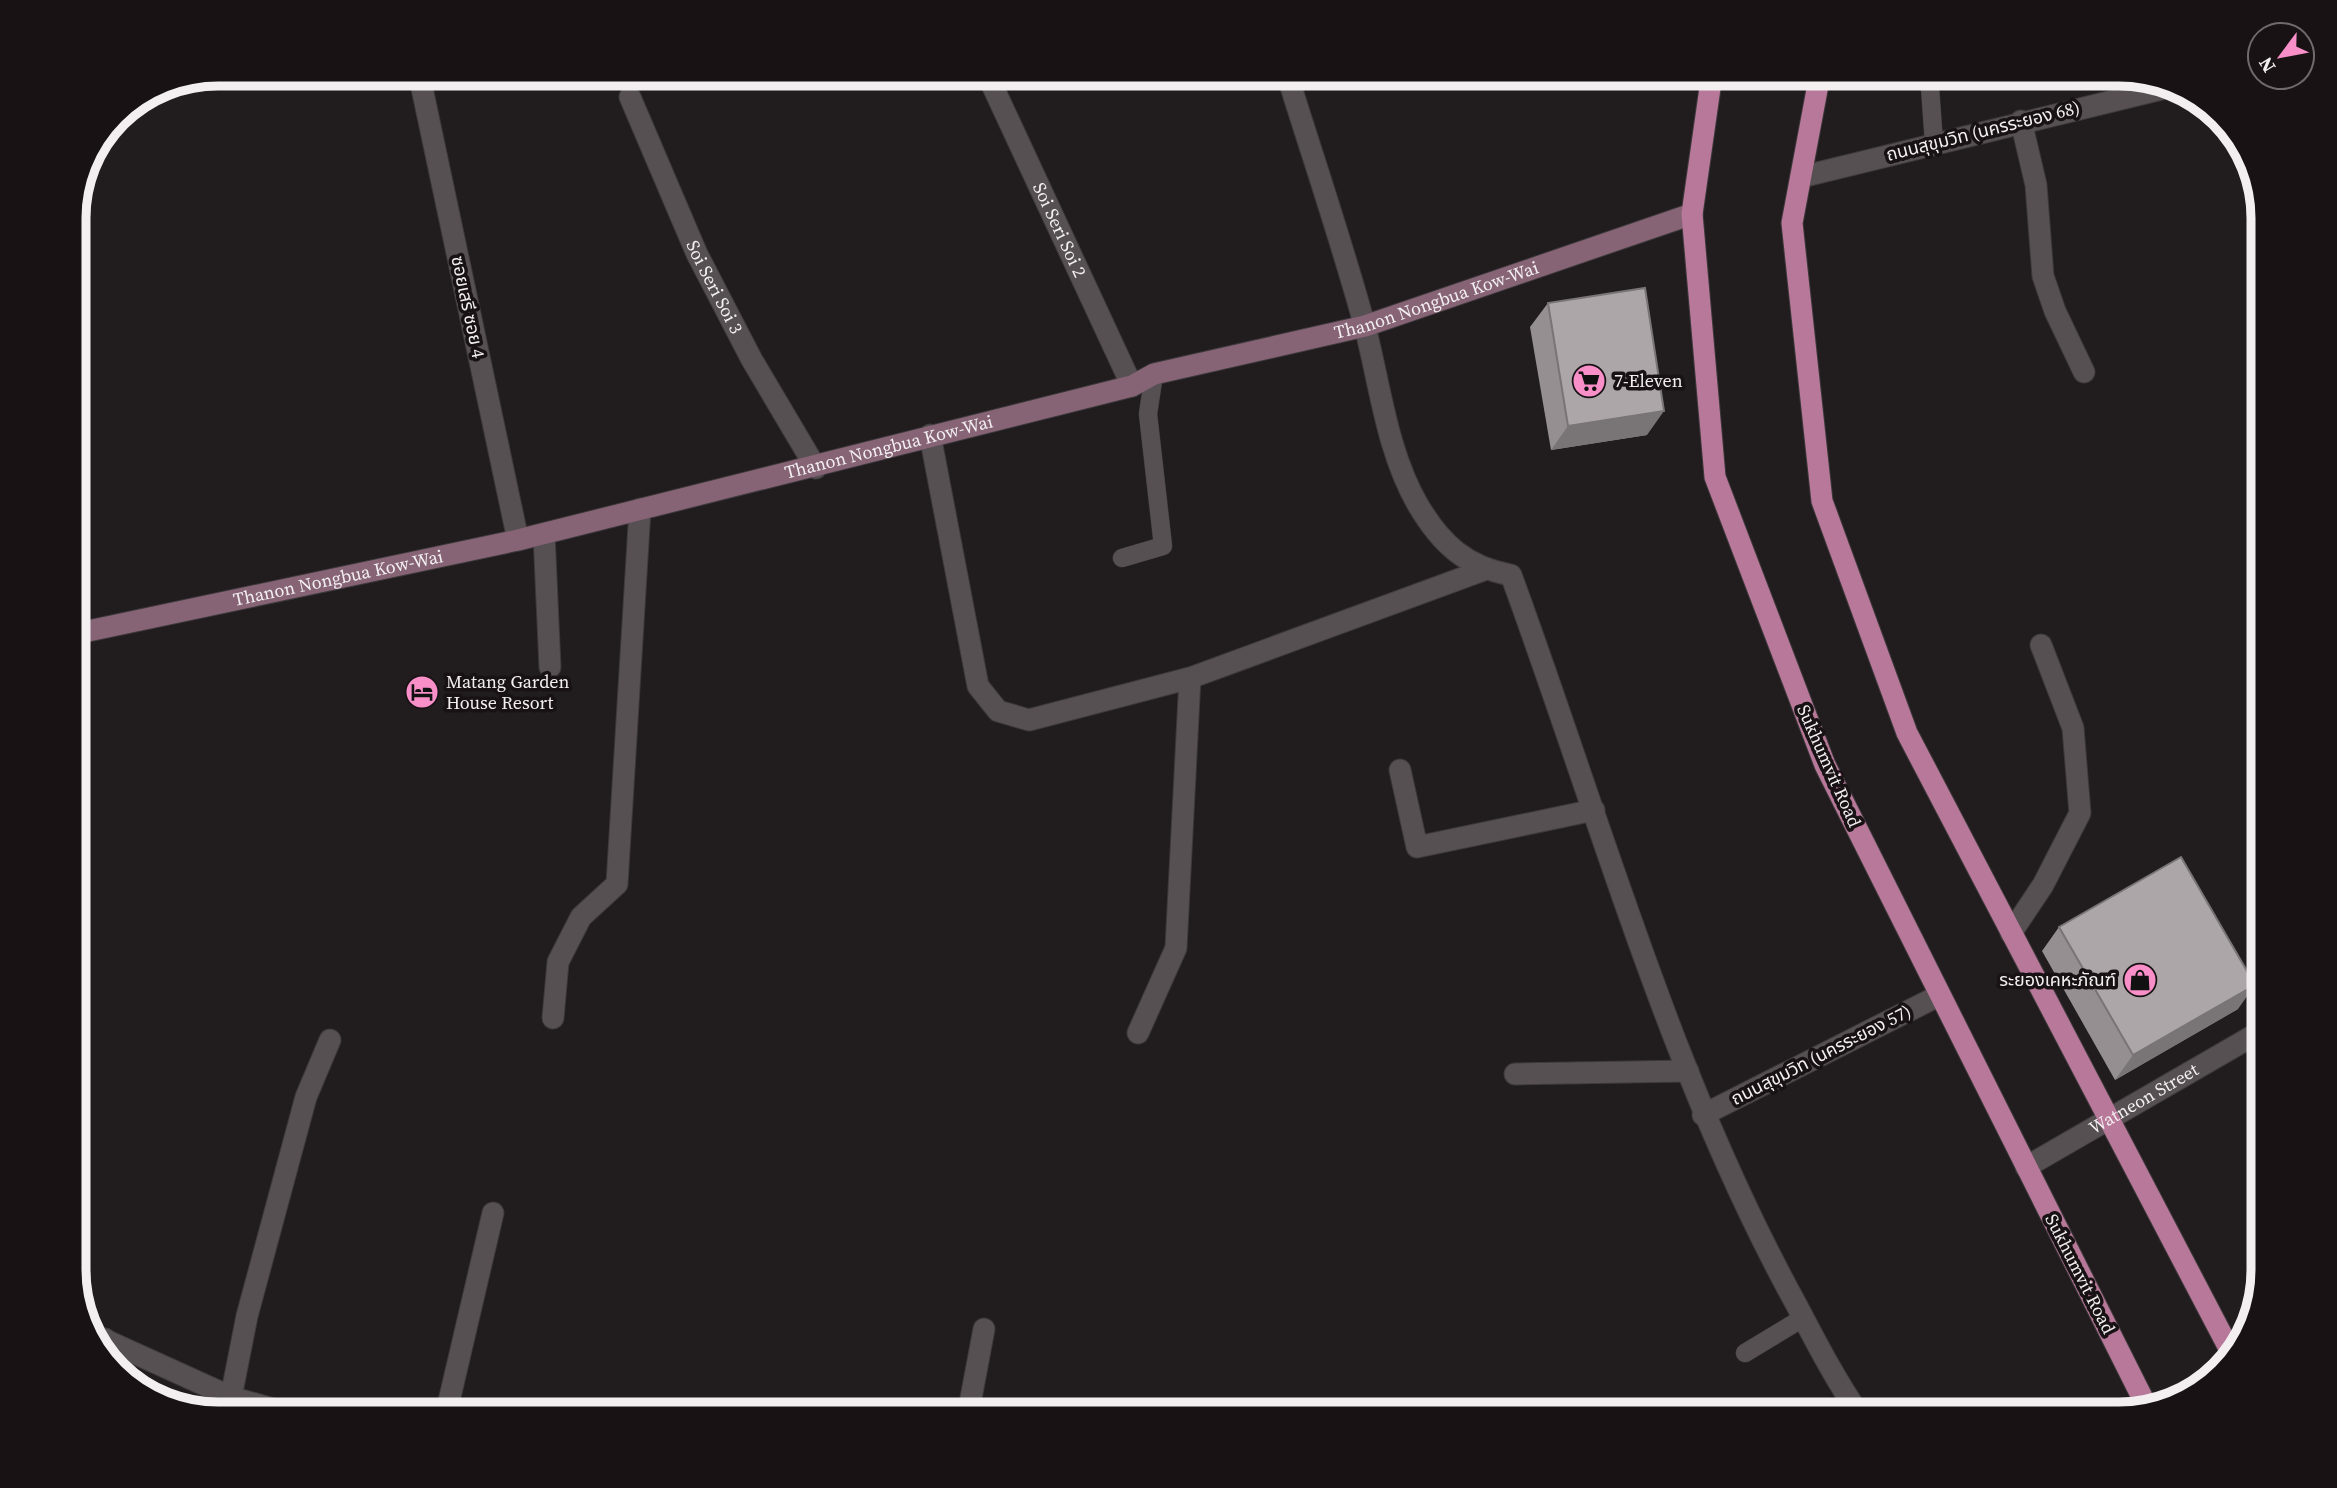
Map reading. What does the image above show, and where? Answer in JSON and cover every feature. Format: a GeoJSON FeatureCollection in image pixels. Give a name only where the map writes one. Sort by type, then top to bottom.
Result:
{"type":"FeatureCollection","features":[{"type":"Feature","properties":{"kind":"main road","name":"Sukhumvit Road"},"geometry":{"type":"LineString","coordinates":[[1710,86],[1692,214],[1715,477],[1825,765],[1938,996],[2143,1400]]}},
{"type":"Feature","properties":{"kind":"main road"},"geometry":{"type":"LineString","coordinates":[[1818,86],[1792,223],[1822,501],[1907,733],[2107,1120],[2228,1346]]}},
{"type":"Feature","properties":{"kind":"street","name":"ซอยเสรี ซอย 4"},"geometry":{"type":"LineString","coordinates":[[422,86],[518,540]]}},
{"type":"Feature","properties":{"kind":"street","name":"Soi Seri Soi 2"},"geometry":{"type":"LineString","coordinates":[[993,86],[1132,386]]}},
{"type":"Feature","properties":{"kind":"street"},"geometry":{"type":"LineString","coordinates":[[1291,86],[1365,326],[1389,426],[1417,503],[1444,541],[1484,570],[1511,575],[1651,978],[1703,1115],[1769,1256],[1851,1402]]}},
{"type":"Feature","properties":{"kind":"street","name":"ถนนสุขุมวิท (นครระยอง 68)"},"geometry":{"type":"LineString","coordinates":[[1801,177],[2021,121],[2154,91]]}},
{"type":"Feature","properties":{"kind":"street","name":"Soi Seri Soi 3"},"geometry":{"type":"LineString","coordinates":[[630,97],[697,254],[752,360],[816,468]]}},
{"type":"Feature","properties":{"kind":"street"},"geometry":{"type":"LineString","coordinates":[[2021,121],[2036,185],[2043,276],[2055,311],[2084,372]]}},
{"type":"Feature","properties":{"kind":"street","name":"Thanon Nongbua Kow-Wai"},"geometry":{"type":"LineString","coordinates":[[86,631],[544,534],[802,468],[816,468],[930,435],[1132,386],[1154,374],[1365,326],[1692,214]]}},
{"type":"Feature","properties":{"kind":"street"},"geometry":{"type":"LineString","coordinates":[[930,435],[978,686],[998,711],[1029,720],[1190,678],[1484,570]]}},
{"type":"Feature","properties":{"kind":"street"},"geometry":{"type":"LineString","coordinates":[[553,1018],[558,962],[581,917],[617,884],[640,509]]}},
{"type":"Feature","properties":{"kind":"street"},"geometry":{"type":"LineString","coordinates":[[544,534],[550,667]]}},
{"type":"Feature","properties":{"kind":"street"},"geometry":{"type":"LineString","coordinates":[[2011,933],[2043,885],[2080,813],[2073,727],[2041,645]]}},
{"type":"Feature","properties":{"kind":"street"},"geometry":{"type":"LineString","coordinates":[[1138,1032],[1176,948],[1190,678]]}},
{"type":"Feature","properties":{"kind":"street"},"geometry":{"type":"LineString","coordinates":[[1400,770],[1417,847],[1594,810]]}},
{"type":"Feature","properties":{"kind":"street","name":"ถนนสุขุมวิท (นครระยอง 57)"},"geometry":{"type":"LineString","coordinates":[[1703,1115],[1938,996]]}},
{"type":"Feature","properties":{"kind":"street","name":"Watneon Street"},"geometry":{"type":"LineString","coordinates":[[2026,1167],[2251,1037]]}},
{"type":"Feature","properties":{"kind":"street"},"geometry":{"type":"LineString","coordinates":[[231,1397],[247,1316],[306,1097],[330,1040]]}},
{"type":"Feature","properties":{"kind":"street"},"geometry":{"type":"LineString","coordinates":[[1515,1074],[1688,1071]]}},
{"type":"Feature","properties":{"kind":"street"},"geometry":{"type":"LineString","coordinates":[[449,1402],[493,1213]]}},
{"type":"Feature","properties":{"kind":"street"},"geometry":{"type":"LineString","coordinates":[[970,1402],[984,1329]]}},
{"type":"Feature","properties":{"kind":"street"},"geometry":{"type":"LineString","coordinates":[[106,1340],[248,1402]]}},
{"type":"Feature","properties":{"kind":"lane"},"geometry":{"type":"LineString","coordinates":[[1930,86],[1934,143]]}},
{"type":"Feature","properties":{"kind":"lane"},"geometry":{"type":"LineString","coordinates":[[1122,558],[1163,546],[1148,414],[1154,374]]}},
{"type":"Feature","properties":{"kind":"lane"},"geometry":{"type":"LineString","coordinates":[[1745,1353],[1803,1318]]}},
{"type":"Feature","properties":{"kind":"building","name":"7-Eleven"},"geometry":{"type":"Polygon","coordinates":[[[1645,288],[1664,411],[1568,426],[1548,303],[1645,288]]]}},
{"type":"Feature","properties":{"kind":"building","name":"ระยองเคหะภัณฑ์"},"geometry":{"type":"Polygon","coordinates":[[[2181,857],[2251,978],[2251,987],[2133,1055],[2059,927],[2181,857]]]}},
{"type":"Feature","properties":{"kind":"place","name":"7-Eleven"},"geometry":{"type":"Point","coordinates":[1589,381]}},
{"type":"Feature","properties":{"kind":"place","name":"Matang Garden House Resort"},"geometry":{"type":"Point","coordinates":[422,692]}},
{"type":"Feature","properties":{"kind":"place","name":"ระยองเคหะภัณฑ์"},"geometry":{"type":"Point","coordinates":[2140,980]}}]}
